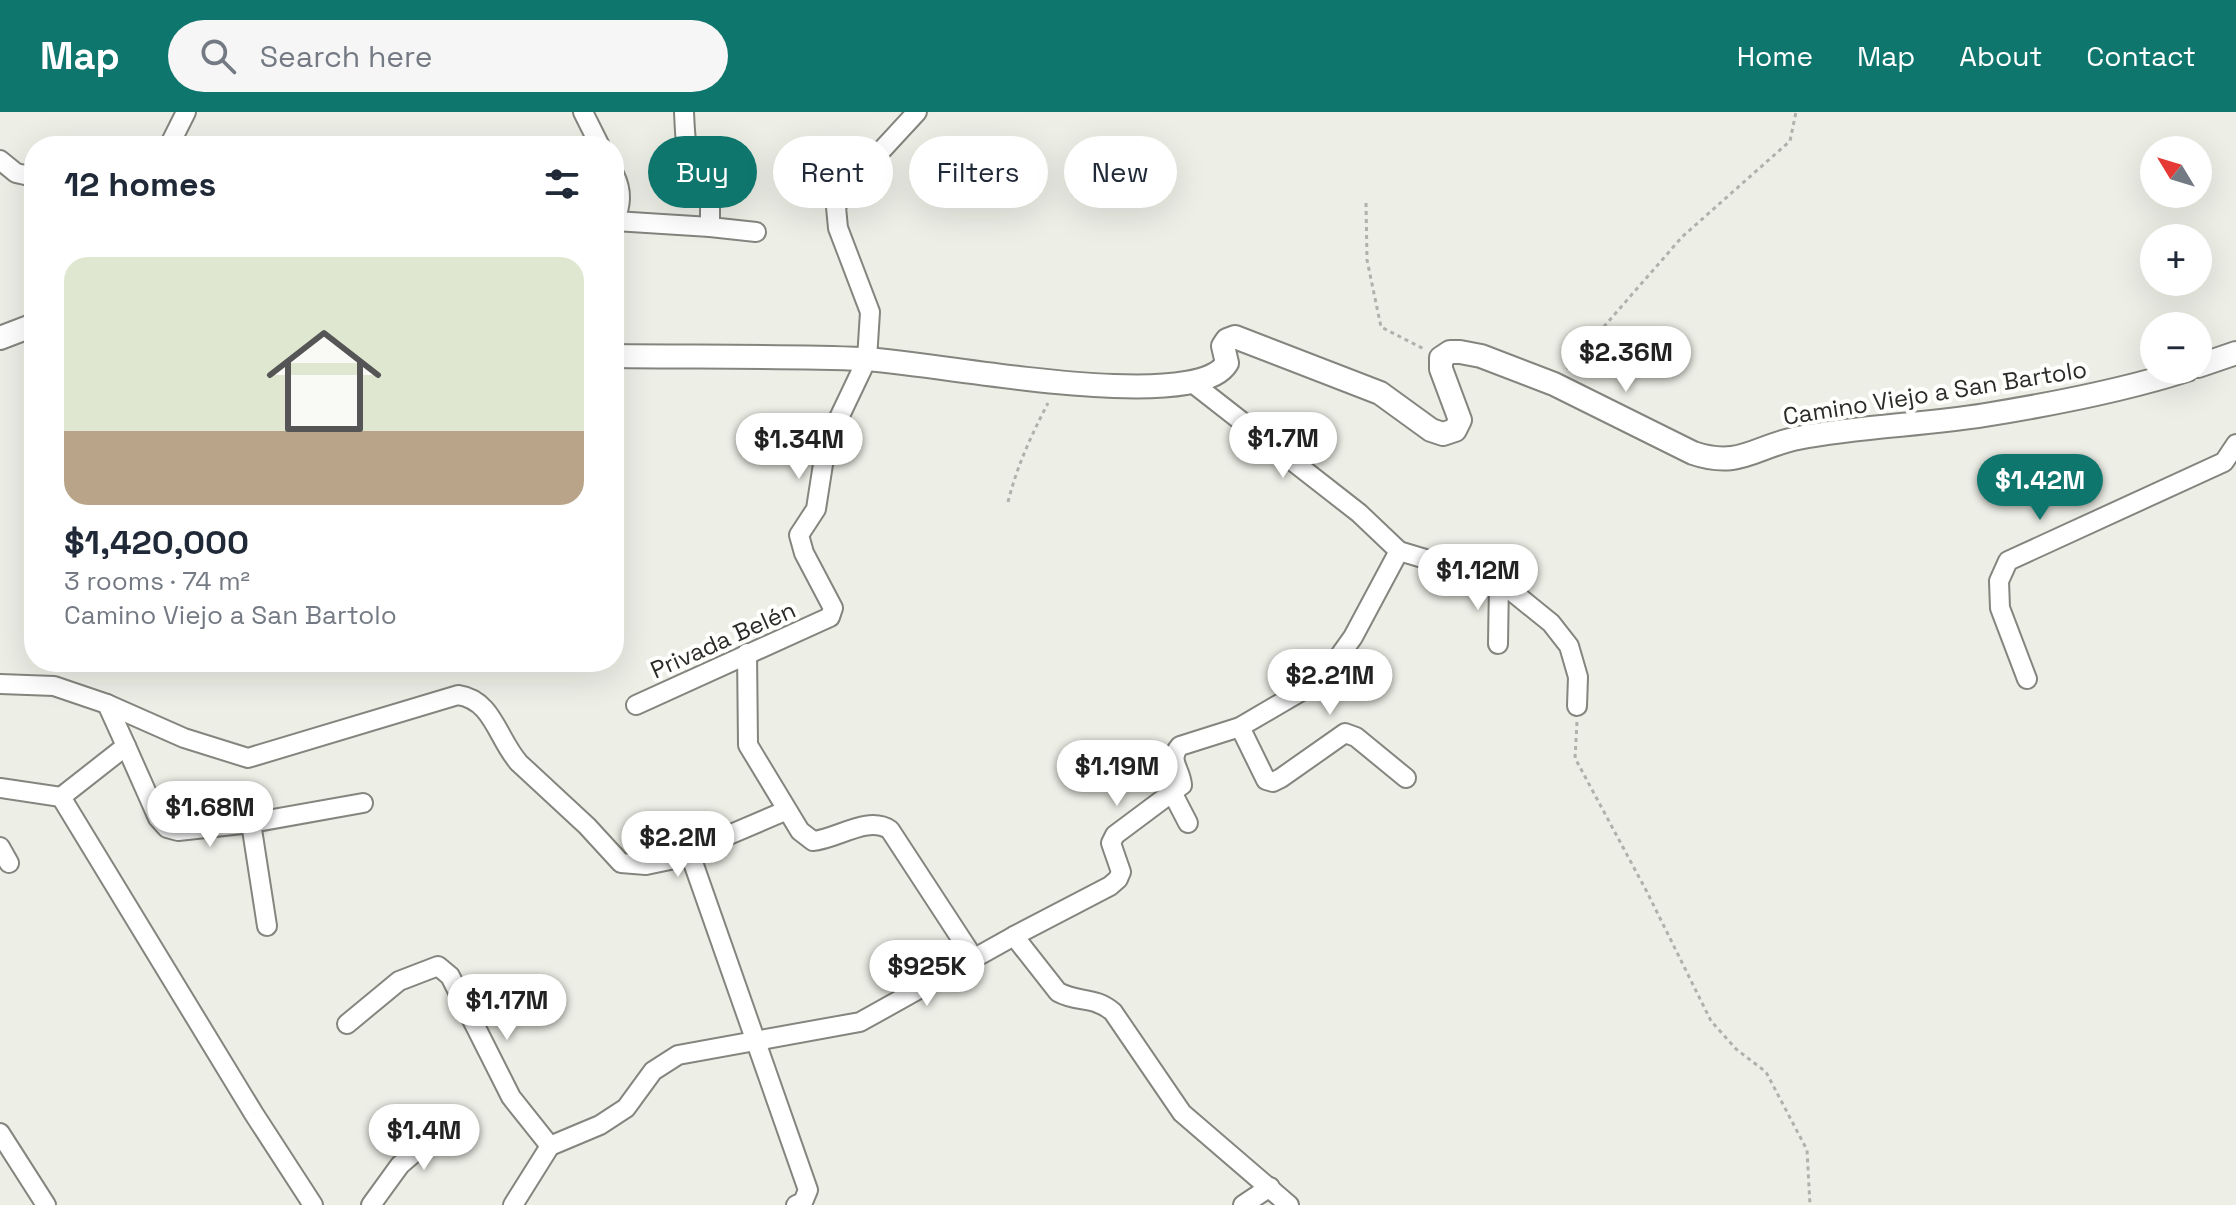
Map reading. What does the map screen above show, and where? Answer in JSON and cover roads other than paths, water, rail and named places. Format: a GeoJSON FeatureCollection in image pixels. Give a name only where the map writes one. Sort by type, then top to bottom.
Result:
{"type":"FeatureCollection","features":[{"type":"Feature","properties":{"kind":"street"},"geometry":{"type":"LineString","coordinates":[[174,136],[186,112]]}},
{"type":"Feature","properties":{"kind":"street"},"geometry":{"type":"LineString","coordinates":[[583,112],[595,136]]}},
{"type":"Feature","properties":{"kind":"street"},"geometry":{"type":"LineString","coordinates":[[684,112],[685,150],[693,166],[710,184],[710,227]]}},
{"type":"Feature","properties":{"kind":"street"},"geometry":{"type":"LineString","coordinates":[[867,359],[870,312],[838,228],[836,207],[844,191],[917,112]]}},
{"type":"Feature","properties":{"kind":"street"},"geometry":{"type":"LineString","coordinates":[[0,160],[16,173],[24,175]]}},
{"type":"Feature","properties":{"kind":"street"},"geometry":{"type":"LineString","coordinates":[[624,223],[756,232]]}},
{"type":"Feature","properties":{"kind":"street"},"geometry":{"type":"LineString","coordinates":[[0,338],[24,329]]}},
{"type":"Feature","properties":{"kind":"street","name":"Camino Viejo a San Bartolo"},"geometry":{"type":"LineString","coordinates":[[1190,381],[1213,376],[1225,368],[1227,363],[1223,346],[1235,337],[1380,393],[1431,430],[1443,434],[1455,430],[1460,420],[1441,369],[1441,358],[1450,352],[1460,352],[1481,356],[1554,384],[1713,460],[1735,459],[1796,438],[1985,415],[2140,383]]}},
{"type":"Feature","properties":{"kind":"street"},"geometry":{"type":"LineString","coordinates":[[2212,361],[2236,353]]}},
{"type":"Feature","properties":{"kind":"street"},"geometry":{"type":"LineString","coordinates":[[624,356],[867,359],[1089,387],[1129,388],[1190,381],[1347,504],[1399,551],[1499,581],[1551,623],[1569,646],[1578,677],[1577,706]]}},
{"type":"Feature","properties":{"kind":"street","name":"Privada Belén"},"geometry":{"type":"LineString","coordinates":[[636,705],[830,617],[833,608],[804,553],[799,535],[816,509],[826,445],[867,359]]}},
{"type":"Feature","properties":{"kind":"street"},"geometry":{"type":"LineString","coordinates":[[2027,679],[2000,608],[1999,581],[2008,561],[2224,462],[2236,444]]}},
{"type":"Feature","properties":{"kind":"street"},"geometry":{"type":"LineString","coordinates":[[513,1205],[550,1146],[600,1125],[626,1108],[653,1071],[678,1055],[860,1022],[973,957],[1110,886],[1121,872],[1111,843],[1115,835],[1182,785],[1181,775],[1173,760],[1180,746],[1240,727],[1305,689],[1333,665],[1353,637],[1399,551]]}},
{"type":"Feature","properties":{"kind":"street"},"geometry":{"type":"LineString","coordinates":[[1498,644],[1499,581]]}},
{"type":"Feature","properties":{"kind":"street"},"geometry":{"type":"LineString","coordinates":[[747,653],[748,745],[785,811],[800,831],[813,841],[826,840],[871,824],[882,824],[890,830],[973,957]]}},
{"type":"Feature","properties":{"kind":"street"},"geometry":{"type":"LineString","coordinates":[[0,684],[54,686],[107,704],[184,738],[248,758],[458,695],[468,697],[480,702],[519,763],[587,826],[621,863],[646,865],[670,860],[785,811]]}},
{"type":"Feature","properties":{"kind":"street"},"geometry":{"type":"LineString","coordinates":[[107,704],[158,818],[167,828],[178,831],[251,823],[363,803]]}},
{"type":"Feature","properties":{"kind":"street"},"geometry":{"type":"LineString","coordinates":[[1240,727],[1266,780],[1273,782],[1281,778],[1345,733],[1356,737],[1406,778]]}},
{"type":"Feature","properties":{"kind":"street"},"geometry":{"type":"LineString","coordinates":[[0,788],[61,797],[126,746]]}},
{"type":"Feature","properties":{"kind":"street"},"geometry":{"type":"LineString","coordinates":[[1173,794],[1188,823]]}},
{"type":"Feature","properties":{"kind":"street"},"geometry":{"type":"LineString","coordinates":[[61,797],[313,1205]]}},
{"type":"Feature","properties":{"kind":"street"},"geometry":{"type":"LineString","coordinates":[[251,823],[267,926]]}},
{"type":"Feature","properties":{"kind":"street"},"geometry":{"type":"LineString","coordinates":[[689,851],[808,1190],[803,1202],[796,1205]]}},
{"type":"Feature","properties":{"kind":"street"},"geometry":{"type":"LineString","coordinates":[[1014,936],[1058,992],[1068,997],[1102,1003],[1113,1012],[1182,1113],[1289,1205]]}},
{"type":"Feature","properties":{"kind":"street"},"geometry":{"type":"LineString","coordinates":[[347,1024],[399,981],[438,966],[450,976],[511,1097],[550,1146]]}},
{"type":"Feature","properties":{"kind":"street"},"geometry":{"type":"LineString","coordinates":[[371,1205],[400,1165],[428,1141],[444,1117]]}},
{"type":"Feature","properties":{"kind":"street"},"geometry":{"type":"LineString","coordinates":[[0,1133],[46,1205]]}},
{"type":"Feature","properties":{"kind":"street"},"geometry":{"type":"LineString","coordinates":[[1243,1205],[1270,1187]]}}]}
